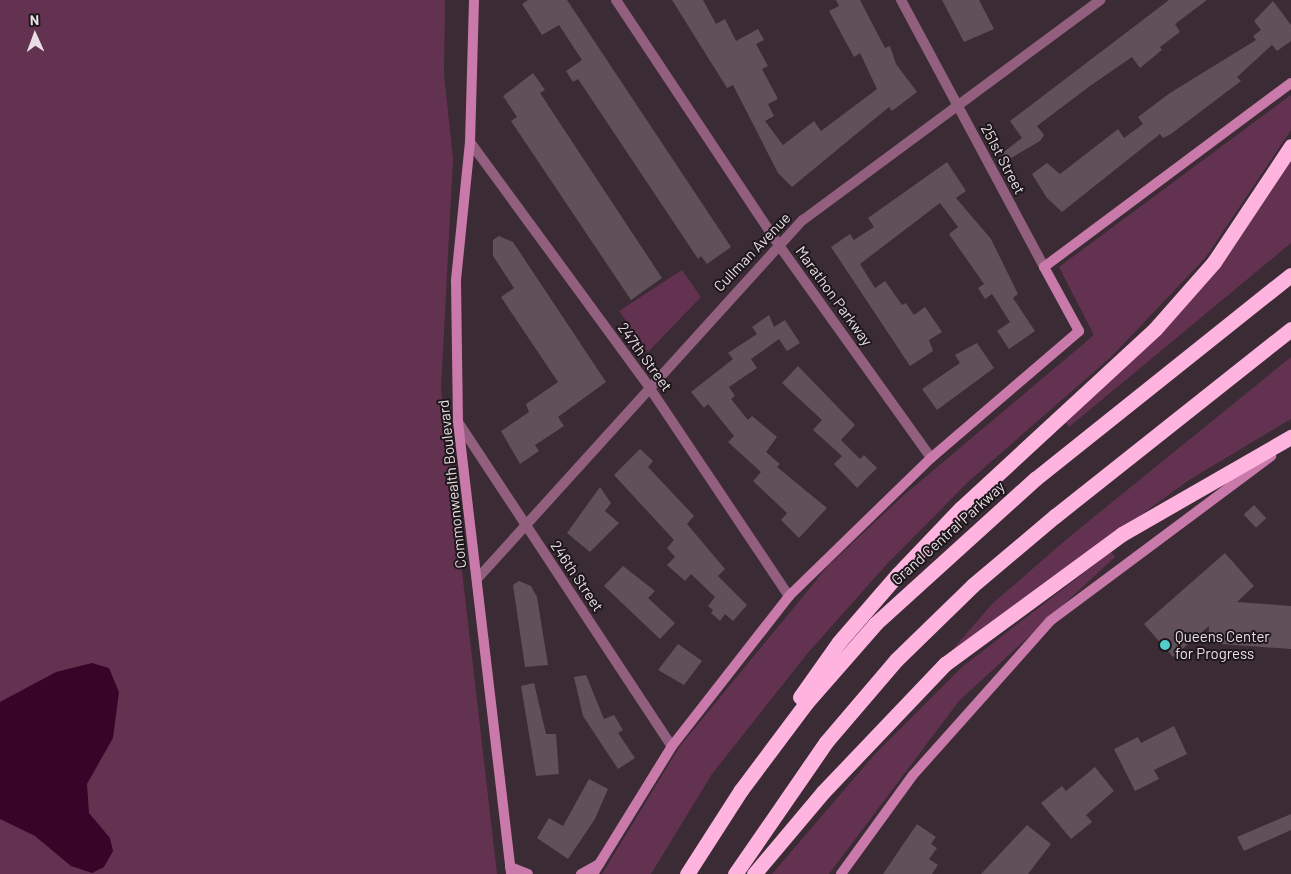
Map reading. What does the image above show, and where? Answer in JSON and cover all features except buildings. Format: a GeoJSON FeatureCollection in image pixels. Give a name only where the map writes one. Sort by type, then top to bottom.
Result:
{"type":"FeatureCollection","features":[{"type":"Feature","properties":{"kind":"highway"},"geometry":{"type":"LineString","coordinates":[[741,790],[839,642],[960,509],[1155,329],[1214,262],[1291,146]]}},
{"type":"Feature","properties":{"kind":"highway","name":"Grand Central Parkway"},"geometry":{"type":"LineString","coordinates":[[687,874],[741,790],[844,659],[953,549],[1291,274]]}},
{"type":"Feature","properties":{"kind":"highway"},"geometry":{"type":"LineString","coordinates":[[735,874],[826,742],[910,646],[973,585],[1055,516],[1291,329]]}},
{"type":"Feature","properties":{"kind":"highway"},"geometry":{"type":"LineString","coordinates":[[754,874],[822,792],[945,664],[1122,534],[1291,437]]}},
{"type":"Feature","properties":{"kind":"street","name":"Commonwealth Boulevard"},"geometry":{"type":"LineString","coordinates":[[474,0],[470,142],[456,281],[458,422],[511,871]]}},
{"type":"Feature","properties":{"kind":"street","name":"Marathon Parkway"},"geometry":{"type":"LineString","coordinates":[[616,0],[778,244],[932,458]]}},
{"type":"Feature","properties":{"kind":"street","name":"251st Street"},"geometry":{"type":"LineString","coordinates":[[901,0],[1079,331],[932,458]]}},
{"type":"Feature","properties":{"kind":"street","name":"Cullman Avenue"},"geometry":{"type":"LineString","coordinates":[[476,580],[524,524],[778,244],[803,220],[1100,0]]}},
{"type":"Feature","properties":{"kind":"street"},"geometry":{"type":"LineString","coordinates":[[1044,267],[1291,83]]}},
{"type":"Feature","properties":{"kind":"street","name":"247th Street"},"geometry":{"type":"LineString","coordinates":[[470,142],[649,387],[789,596]]}},
{"type":"Feature","properties":{"kind":"street","name":"246th Street"},"geometry":{"type":"LineString","coordinates":[[458,422],[672,746]]}},
{"type":"Feature","properties":{"kind":"street"},"geometry":{"type":"LineString","coordinates":[[841,874],[913,775],[1050,621],[1291,441]]}},
{"type":"Feature","properties":{"kind":"street"},"geometry":{"type":"LineString","coordinates":[[593,874],[672,746],[789,596],[932,458]]}},
{"type":"Feature","properties":{"kind":"street"},"geometry":{"type":"LineString","coordinates":[[580,874],[600,864]]}},
{"type":"Feature","properties":{"kind":"street"},"geometry":{"type":"LineString","coordinates":[[511,871],[528,874]]}},
{"type":"Feature","properties":{"kind":"shaded area"},"geometry":{"type":"Polygon","coordinates":[[[0,0],[445,0],[444,74],[453,159],[441,389],[497,874],[0,874],[0,0]]]}},
{"type":"Feature","properties":{"kind":"shaded area"},"geometry":{"type":"Polygon","coordinates":[[[1291,95],[1291,130],[1206,257],[1111,357],[970,480],[886,565],[807,654],[712,774],[651,874],[602,874],[680,746],[828,566],[904,495],[1094,335],[1059,267],[1291,95]]]}},
{"type":"Feature","properties":{"kind":"shaded area"},"geometry":{"type":"Polygon","coordinates":[[[1291,160],[1291,243],[1069,427],[1065,422],[1192,297],[1227,256],[1291,160]]]}},
{"type":"Feature","properties":{"kind":"shaded area"},"geometry":{"type":"Polygon","coordinates":[[[682,270],[701,297],[648,352],[619,311],[682,270]]]}},
{"type":"Feature","properties":{"kind":"shaded area"},"geometry":{"type":"Polygon","coordinates":[[[1291,357],[1291,419],[1189,480],[947,656],[992,604],[1068,538],[1291,357]]]}},
{"type":"Feature","properties":{"kind":"shaded area"},"geometry":{"type":"Polygon","coordinates":[[[1111,552],[1115,557],[959,701],[829,874],[772,874],[875,754],[962,667],[1111,552]]]}},
{"type":"Feature","properties":{"kind":"shaded area"},"geometry":{"type":"Polygon","coordinates":[[[92,663],[109,668],[119,692],[113,738],[87,784],[89,813],[110,838],[113,851],[104,867],[92,873],[71,866],[35,836],[0,819],[0,702],[56,672],[92,663]]]}},
{"type":"Feature","properties":{"kind":"place","name":"Queens Center for Progress"},"geometry":{"type":"Point","coordinates":[1165,645]}}]}
